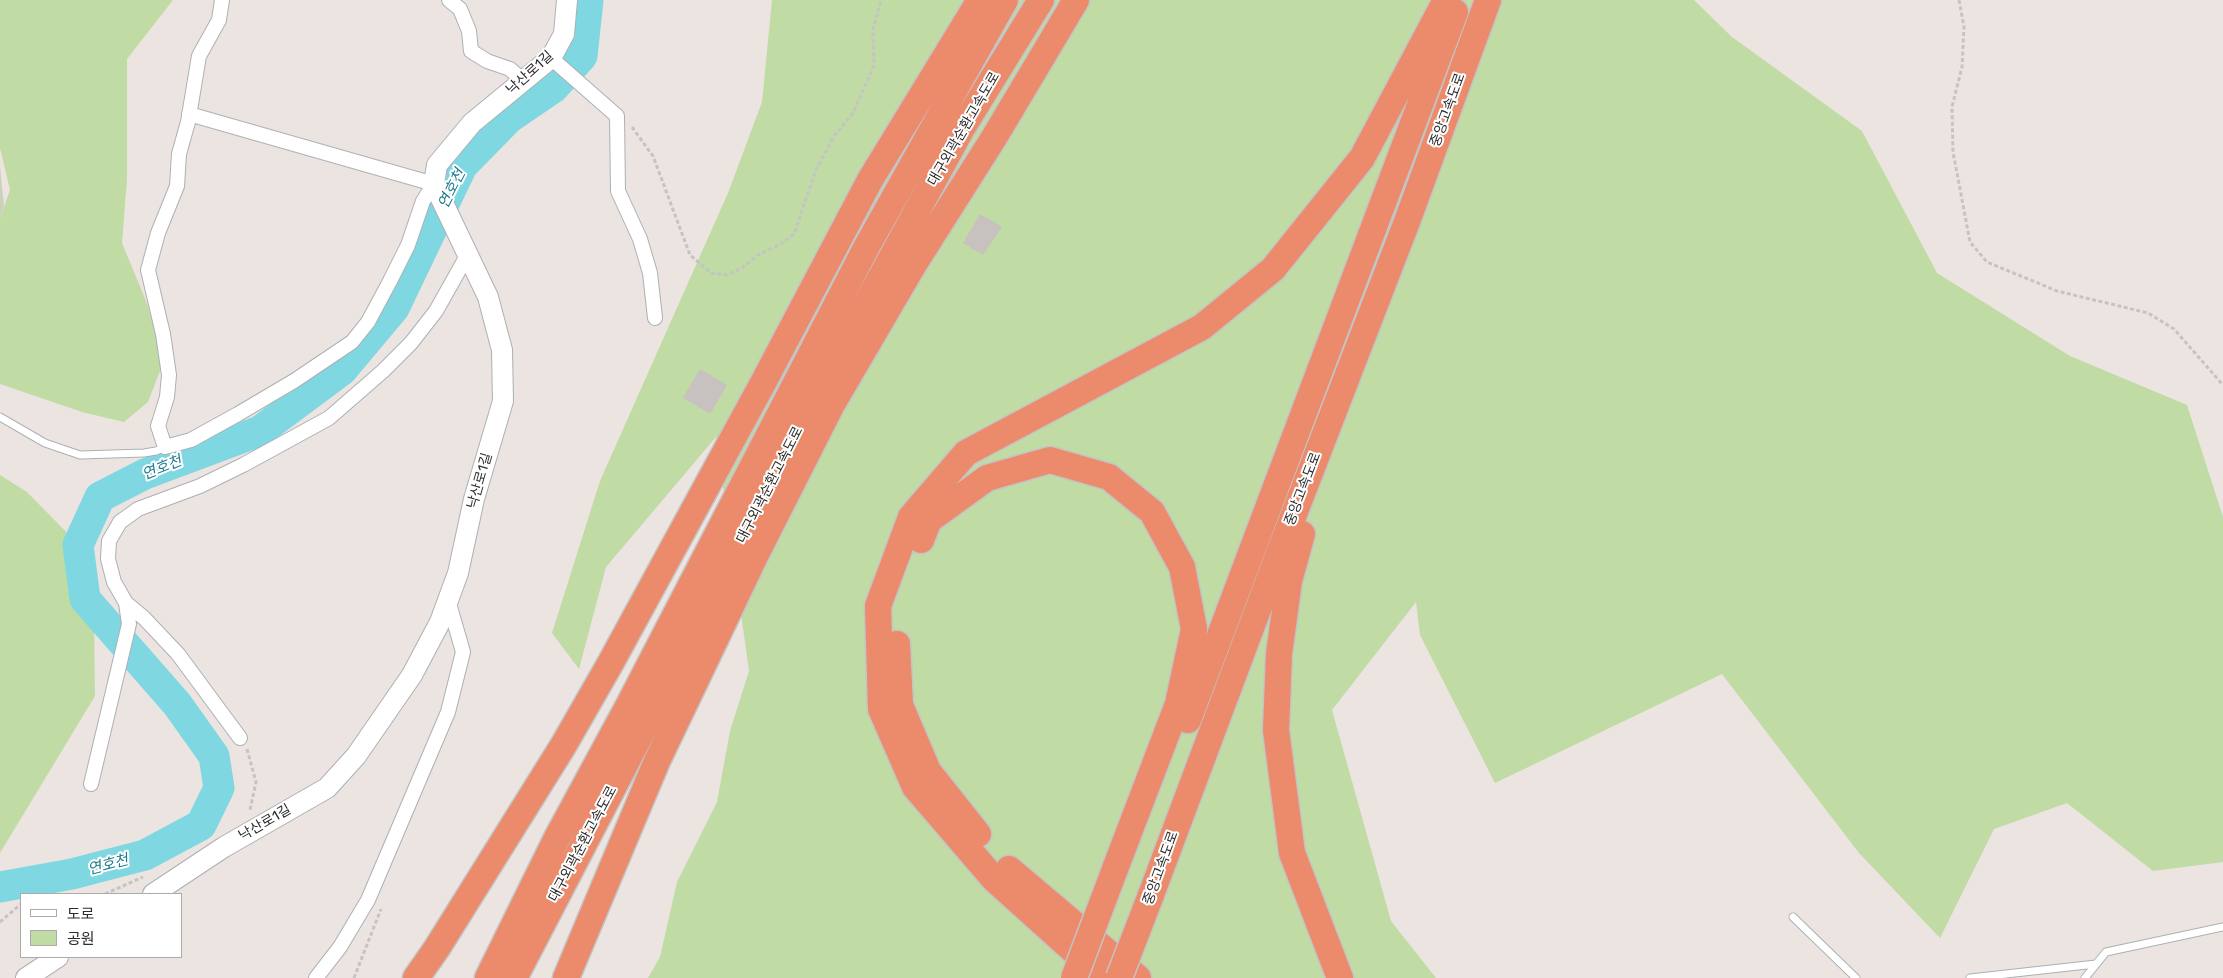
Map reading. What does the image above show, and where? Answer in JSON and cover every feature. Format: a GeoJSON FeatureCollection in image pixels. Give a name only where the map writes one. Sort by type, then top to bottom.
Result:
{"type":"FeatureCollection","features":[{"type":"Feature","properties":{"kind":"highway"},"geometry":{"type":"LineString","coordinates":[[416,978],[437,948],[563,746],[606,673],[870,180],[980,0]]}},
{"type":"Feature","properties":{"kind":"highway","name":"대구외곽순환고속도로"},"geometry":{"type":"LineString","coordinates":[[488,978],[557,838],[629,706],[866,246],[1005,0]]}},
{"type":"Feature","properties":{"kind":"highway","name":"대구외곽순환고속도로"},"geometry":{"type":"LineString","coordinates":[[514,978],[820,388],[961,130],[1041,0]]}},
{"type":"Feature","properties":{"kind":"highway"},"geometry":{"type":"LineString","coordinates":[[566,978],[657,761],[756,554],[831,406],[914,264],[995,136],[1076,0]]}},
{"type":"Feature","properties":{"kind":"highway"},"geometry":{"type":"LineString","coordinates":[[1104,978],[994,879],[915,787],[881,709],[878,606],[911,517],[966,452],[1202,326],[1273,269],[1362,158],[1446,0]]}},
{"type":"Feature","properties":{"kind":"highway","name":"중앙고속도로"},"geometry":{"type":"LineString","coordinates":[[1092,978],[1123,873],[1193,705],[1459,0]]}},
{"type":"Feature","properties":{"kind":"highway","name":"중앙고속도로"},"geometry":{"type":"LineString","coordinates":[[1119,978],[1408,219],[1488,0]]}},
{"type":"Feature","properties":{"kind":"highway"},"geometry":{"type":"LineString","coordinates":[[1340,978],[1292,852],[1276,730],[1279,654],[1289,581],[1352,363]]}},
{"type":"Feature","properties":{"kind":"highway"},"geometry":{"type":"LineString","coordinates":[[1074,978],[1123,873],[1178,704],[1194,629],[1182,567],[1152,512],[1109,477],[1050,460],[987,478],[929,520],[894,605],[900,705],[928,771],[1002,863],[1138,978]]}},
{"type":"Feature","properties":{"kind":"street"},"geometry":{"type":"LineString","coordinates":[[189,114],[434,184],[424,200],[408,245],[386,289],[368,322],[352,342],[294,381],[192,440],[165,447],[158,426],[167,397],[170,375],[163,334],[148,270],[158,233],[177,186],[179,154],[189,114],[199,56],[219,20],[222,0]]}},
{"type":"Feature","properties":{"kind":"street"},"geometry":{"type":"LineString","coordinates":[[449,0],[460,9],[469,31],[471,51],[487,61],[510,69],[522,80]]}},
{"type":"Feature","properties":{"kind":"street","name":"낙산로1길"},"geometry":{"type":"LineString","coordinates":[[151,884],[224,847],[327,788],[356,756],[412,675],[440,622],[458,573],[474,500],[503,401],[502,350],[488,297],[434,184],[437,165],[472,123],[522,80],[555,61],[564,34],[567,0]]}},
{"type":"Feature","properties":{"kind":"street"},"geometry":{"type":"LineString","coordinates":[[555,61],[617,116],[618,191],[640,239],[650,273],[655,318]]}},
{"type":"Feature","properties":{"kind":"street"},"geometry":{"type":"LineString","coordinates":[[240,738],[178,654],[144,618],[126,603],[114,582],[108,559],[109,541],[120,522],[138,510],[200,486],[329,418],[383,371],[411,343],[436,311],[468,254]]}},
{"type":"Feature","properties":{"kind":"street"},"geometry":{"type":"LineString","coordinates":[[316,978],[340,947],[368,900],[402,816],[448,712],[463,652],[448,600]]}},
{"type":"Feature","properties":{"kind":"street"},"geometry":{"type":"LineString","coordinates":[[91,784],[129,624],[126,603]]}},
{"type":"Feature","properties":{"kind":"street"},"geometry":{"type":"LineString","coordinates":[[26,978],[56,958]]}},
{"type":"Feature","properties":{"kind":"lane"},"geometry":{"type":"LineString","coordinates":[[0,417],[44,443],[80,455],[150,452],[165,447]]}},
{"type":"Feature","properties":{"kind":"lane"},"geometry":{"type":"LineString","coordinates":[[1793,917],[1856,978]]}},
{"type":"Feature","properties":{"kind":"lane"},"geometry":{"type":"LineString","coordinates":[[2086,978],[2106,952],[2223,927]]}},
{"type":"Feature","properties":{"kind":"lane"},"geometry":{"type":"LineString","coordinates":[[1970,978],[2096,964]]}},
{"type":"Feature","properties":{"kind":"path"},"geometry":{"type":"LineString","coordinates":[[617,116],[632,127],[653,156],[690,255],[711,273],[727,275],[742,268],[758,255],[781,244],[794,234],[816,170],[834,136],[853,113],[874,66],[873,30],[881,0]]}},
{"type":"Feature","properties":{"kind":"path"},"geometry":{"type":"LineString","coordinates":[[1959,0],[1964,27],[1962,67],[1952,108],[1953,152],[1970,242],[1987,262],[2058,291],[2148,313],[2174,329],[2223,385]]}},
{"type":"Feature","properties":{"kind":"path"},"geometry":{"type":"LineString","coordinates":[[240,738],[249,751],[256,782],[250,810],[243,815]]}},
{"type":"Feature","properties":{"kind":"path"},"geometry":{"type":"LineString","coordinates":[[110,893],[151,884]]}},
{"type":"Feature","properties":{"kind":"path"},"geometry":{"type":"LineString","coordinates":[[0,922],[20,905]]}},
{"type":"Feature","properties":{"kind":"green space"},"geometry":{"type":"Polygon","coordinates":[[[0,0],[173,0],[127,59],[127,179],[122,243],[146,301],[165,358],[148,402],[124,422],[82,412],[0,384],[0,218],[10,190],[0,148],[0,0]]]}},
{"type":"Feature","properties":{"kind":"green space"},"geometry":{"type":"Polygon","coordinates":[[[772,0],[1694,0],[1732,37],[1862,131],[1937,273],[2070,356],[2187,405],[2223,517],[2223,862],[2153,871],[2067,803],[1994,829],[1940,938],[1859,853],[1722,674],[1495,783],[1420,635],[1416,602],[1332,710],[1391,921],[1436,978],[648,978],[660,957],[677,882],[717,802],[730,731],[749,671],[716,437],[606,567],[579,669],[552,633],[600,481],[728,193],[762,102],[772,0]]]}},
{"type":"Feature","properties":{"kind":"green space"},"geometry":{"type":"Polygon","coordinates":[[[0,166],[4,206],[0,218],[0,166]]]}},
{"type":"Feature","properties":{"kind":"green space"},"geometry":{"type":"Polygon","coordinates":[[[0,475],[27,492],[79,545],[94,621],[95,696],[0,853],[0,475]]]}},
{"type":"Feature","properties":{"kind":"building"},"geometry":{"type":"Polygon","coordinates":[[[980,214],[1002,227],[983,255],[963,243],[980,214]]]}},
{"type":"Feature","properties":{"kind":"building"},"geometry":{"type":"Polygon","coordinates":[[[700,369],[727,385],[710,414],[683,398],[700,369]]]}},
{"type":"Feature","properties":{"kind":"waterway","name":"연호천"},"geometry":{"type":"LineString","coordinates":[[0,887],[72,874],[145,855],[201,825],[219,788],[214,756],[177,704],[85,599],[78,545],[100,497],[145,474],[260,431],[342,370],[394,308],[462,166],[509,118],[553,88],[582,56],[588,0]]}}]}
